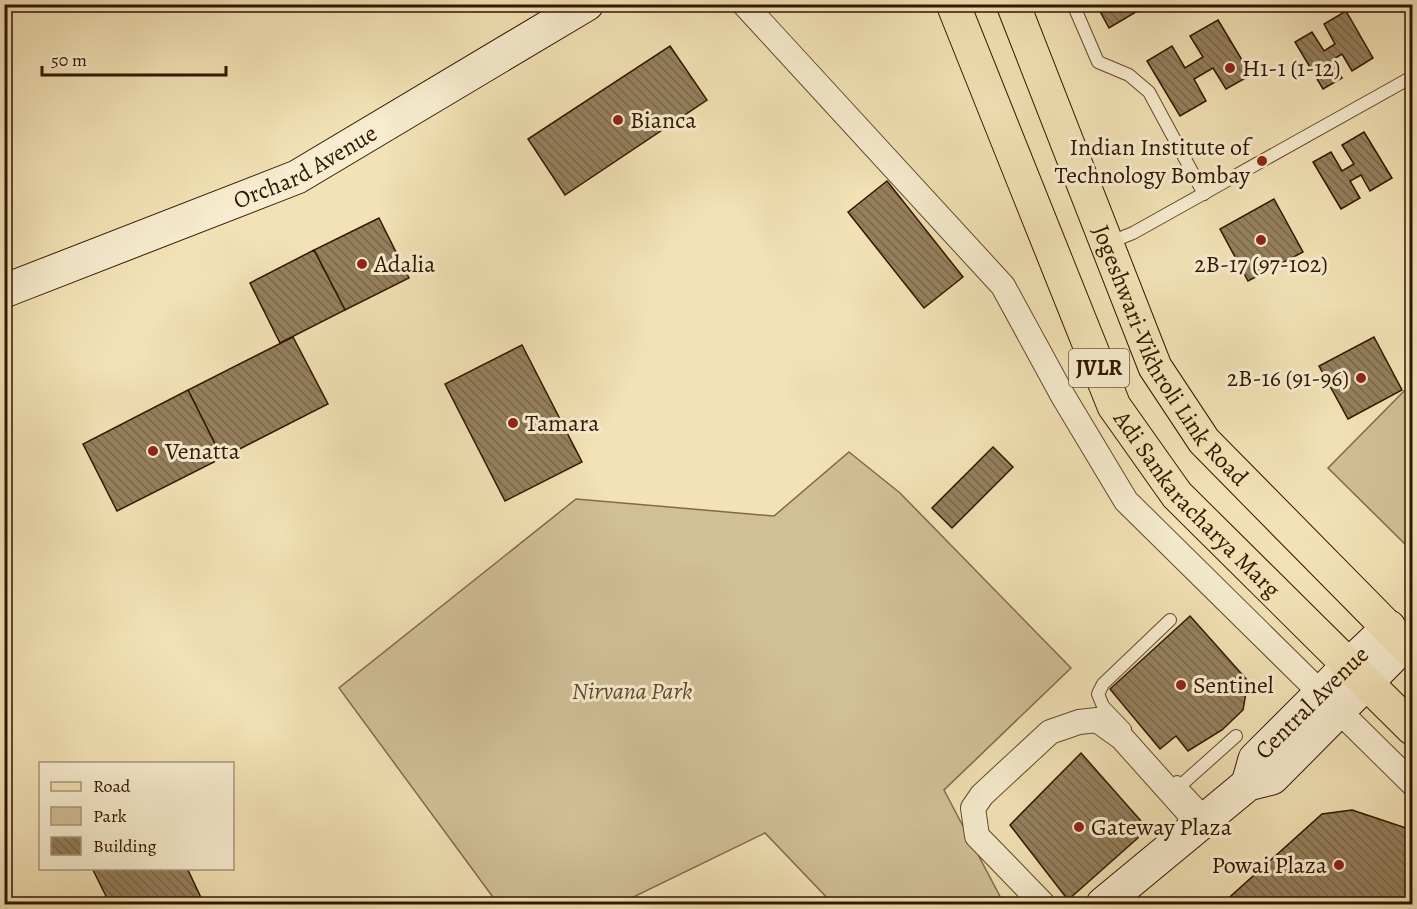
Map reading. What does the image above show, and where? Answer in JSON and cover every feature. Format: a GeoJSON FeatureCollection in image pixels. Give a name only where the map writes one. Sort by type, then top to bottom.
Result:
{"type":"FeatureCollection","features":[{"type":"Feature","properties":{"kind":"main road","name":"Adi Sankaracharya Marg"},"geometry":{"type":"LineString","coordinates":[[953,4],[1114,406],[1177,495],[1413,728]]}},
{"type":"Feature","properties":{"kind":"main road","name":"Jogeshwari-Vikhroli Link Road"},"geometry":{"type":"LineString","coordinates":[[1013,4],[1155,367],[1204,441],[1402,641]]}},
{"type":"Feature","properties":{"kind":"street","name":"Orchard Avenue"},"geometry":{"type":"LineString","coordinates":[[4,291],[297,177],[587,4]]}},
{"type":"Feature","properties":{"kind":"street"},"geometry":{"type":"LineString","coordinates":[[744,4],[1003,286],[1063,396],[1126,501],[1413,783]]}},
{"type":"Feature","properties":{"kind":"street","name":"Central Avenue"},"geometry":{"type":"LineString","coordinates":[[1103,904],[1248,784],[1255,759],[1330,701],[1358,673],[1402,641]]}},
{"type":"Feature","properties":{"kind":"street"},"geometry":{"type":"LineString","coordinates":[[1043,904],[977,836],[973,808],[982,795],[1050,732],[1079,722],[1097,720],[1122,738],[1204,820]]}},
{"type":"Feature","properties":{"kind":"lane"},"geometry":{"type":"LineString","coordinates":[[1073,4],[1098,62],[1129,75],[1149,92],[1204,194]]}},
{"type":"Feature","properties":{"kind":"lane"},"geometry":{"type":"LineString","coordinates":[[1408,4],[1413,9]]}},
{"type":"Feature","properties":{"kind":"lane"},"geometry":{"type":"LineString","coordinates":[[1107,244],[1134,233],[1413,77]]}},
{"type":"Feature","properties":{"kind":"lane"},"geometry":{"type":"LineString","coordinates":[[1170,620],[1103,684],[1098,694],[1103,706],[1180,786],[1204,820]]}},
{"type":"Feature","properties":{"kind":"lane"},"geometry":{"type":"LineString","coordinates":[[1180,786],[1236,736]]}},
{"type":"Feature","properties":{"kind":"green space"},"geometry":{"type":"Polygon","coordinates":[[[1412,385],[1412,551],[1328,468],[1412,385]]]}},
{"type":"Feature","properties":{"kind":"green space","name":"Nirvana Park"},"geometry":{"type":"Polygon","coordinates":[[[849,452],[900,493],[1071,668],[944,790],[1004,904],[833,904],[765,833],[619,904],[498,904],[339,688],[576,499],[774,516],[849,452]]]}},
{"type":"Feature","properties":{"kind":"building"},"geometry":{"type":"Polygon","coordinates":[[[1096,4],[1138,4],[1141,9],[1109,28],[1096,4]]]}},
{"type":"Feature","properties":{"kind":"building"},"geometry":{"type":"Polygon","coordinates":[[[1346,11],[1373,58],[1352,71],[1342,54],[1332,60],[1342,78],[1323,89],[1295,42],[1312,32],[1324,51],[1335,44],[1324,24],[1346,11]]]}},
{"type":"Feature","properties":{"kind":"building","name":"H1-1 (1-12)"},"geometry":{"type":"Polygon","coordinates":[[[1218,20],[1251,75],[1226,89],[1213,68],[1194,79],[1206,101],[1180,116],[1147,61],[1172,46],[1185,68],[1203,57],[1190,36],[1218,20]]]}},
{"type":"Feature","properties":{"kind":"building","name":"Bianca"},"geometry":{"type":"Polygon","coordinates":[[[670,46],[707,100],[565,195],[528,139],[670,46]]]}},
{"type":"Feature","properties":{"kind":"building"},"geometry":{"type":"Polygon","coordinates":[[[1364,132],[1392,178],[1370,191],[1361,175],[1350,181],[1360,198],[1341,209],[1313,162],[1331,152],[1342,171],[1354,164],[1342,145],[1364,132]]]}},
{"type":"Feature","properties":{"kind":"building"},"geometry":{"type":"Polygon","coordinates":[[[887,181],[963,277],[924,308],[848,212],[887,181]]]}},
{"type":"Feature","properties":{"kind":"building","name":"2B-17 (97-102)"},"geometry":{"type":"Polygon","coordinates":[[[1274,199],[1303,252],[1248,281],[1220,229],[1274,199]]]}},
{"type":"Feature","properties":{"kind":"building","name":"Adalia"},"geometry":{"type":"Polygon","coordinates":[[[379,218],[409,278],[345,310],[314,250],[379,218]]]}},
{"type":"Feature","properties":{"kind":"building","name":"Adalia"},"geometry":{"type":"Polygon","coordinates":[[[314,250],[345,310],[280,343],[250,283],[314,250]]]}},
{"type":"Feature","properties":{"kind":"building","name":"Venatta"},"geometry":{"type":"Polygon","coordinates":[[[293,337],[328,404],[222,458],[188,390],[293,337]]]}},
{"type":"Feature","properties":{"kind":"building","name":"2B-16 (91-96)"},"geometry":{"type":"Polygon","coordinates":[[[1374,337],[1402,390],[1348,419],[1319,366],[1374,337]]]}},
{"type":"Feature","properties":{"kind":"building","name":"Tamara"},"geometry":{"type":"Polygon","coordinates":[[[522,345],[582,462],[505,501],[445,384],[522,345]]]}},
{"type":"Feature","properties":{"kind":"building","name":"Venatta"},"geometry":{"type":"Polygon","coordinates":[[[188,390],[222,458],[117,511],[83,444],[188,390]]]}},
{"type":"Feature","properties":{"kind":"building"},"geometry":{"type":"Polygon","coordinates":[[[993,447],[1013,467],[952,528],[932,508],[993,447]]]}},
{"type":"Feature","properties":{"kind":"building","name":"Sentinel"},"geometry":{"type":"Polygon","coordinates":[[[1190,616],[1248,681],[1243,710],[1222,730],[1188,751],[1176,736],[1160,749],[1110,689],[1190,616]]]}},
{"type":"Feature","properties":{"kind":"building","name":"Gateway Plaza"},"geometry":{"type":"Polygon","coordinates":[[[1081,753],[1148,829],[1068,900],[1010,825],[1081,753]]]}},
{"type":"Feature","properties":{"kind":"building","name":"Powai Plaza"},"geometry":{"type":"Polygon","coordinates":[[[1352,810],[1412,830],[1412,899],[1407,904],[1222,904],[1322,814],[1352,810]]]}},
{"type":"Feature","properties":{"kind":"building"},"geometry":{"type":"Polygon","coordinates":[[[93,870],[188,870],[204,904],[110,904],[93,870]]]}},
{"type":"Feature","properties":{"kind":"place","name":"H1-1 (1-12)"},"geometry":{"type":"Point","coordinates":[1230,68]}},
{"type":"Feature","properties":{"kind":"place","name":"Bianca"},"geometry":{"type":"Point","coordinates":[618,120]}},
{"type":"Feature","properties":{"kind":"place","name":"Indian Institute of Technology Bombay"},"geometry":{"type":"Point","coordinates":[1262,161]}},
{"type":"Feature","properties":{"kind":"place","name":"2B-17 (97-102)"},"geometry":{"type":"Point","coordinates":[1261,240]}},
{"type":"Feature","properties":{"kind":"place","name":"Adalia"},"geometry":{"type":"Point","coordinates":[362,264]}},
{"type":"Feature","properties":{"kind":"place","name":"2B-16 (91-96)"},"geometry":{"type":"Point","coordinates":[1361,378]}},
{"type":"Feature","properties":{"kind":"place","name":"Tamara"},"geometry":{"type":"Point","coordinates":[513,423]}},
{"type":"Feature","properties":{"kind":"place","name":"Venatta"},"geometry":{"type":"Point","coordinates":[153,451]}},
{"type":"Feature","properties":{"kind":"place","name":"Sentinel"},"geometry":{"type":"Point","coordinates":[1181,685]}},
{"type":"Feature","properties":{"kind":"place","name":"Gateway Plaza"},"geometry":{"type":"Point","coordinates":[1079,827]}},
{"type":"Feature","properties":{"kind":"place","name":"Powai Plaza"},"geometry":{"type":"Point","coordinates":[1339,865]}}]}
